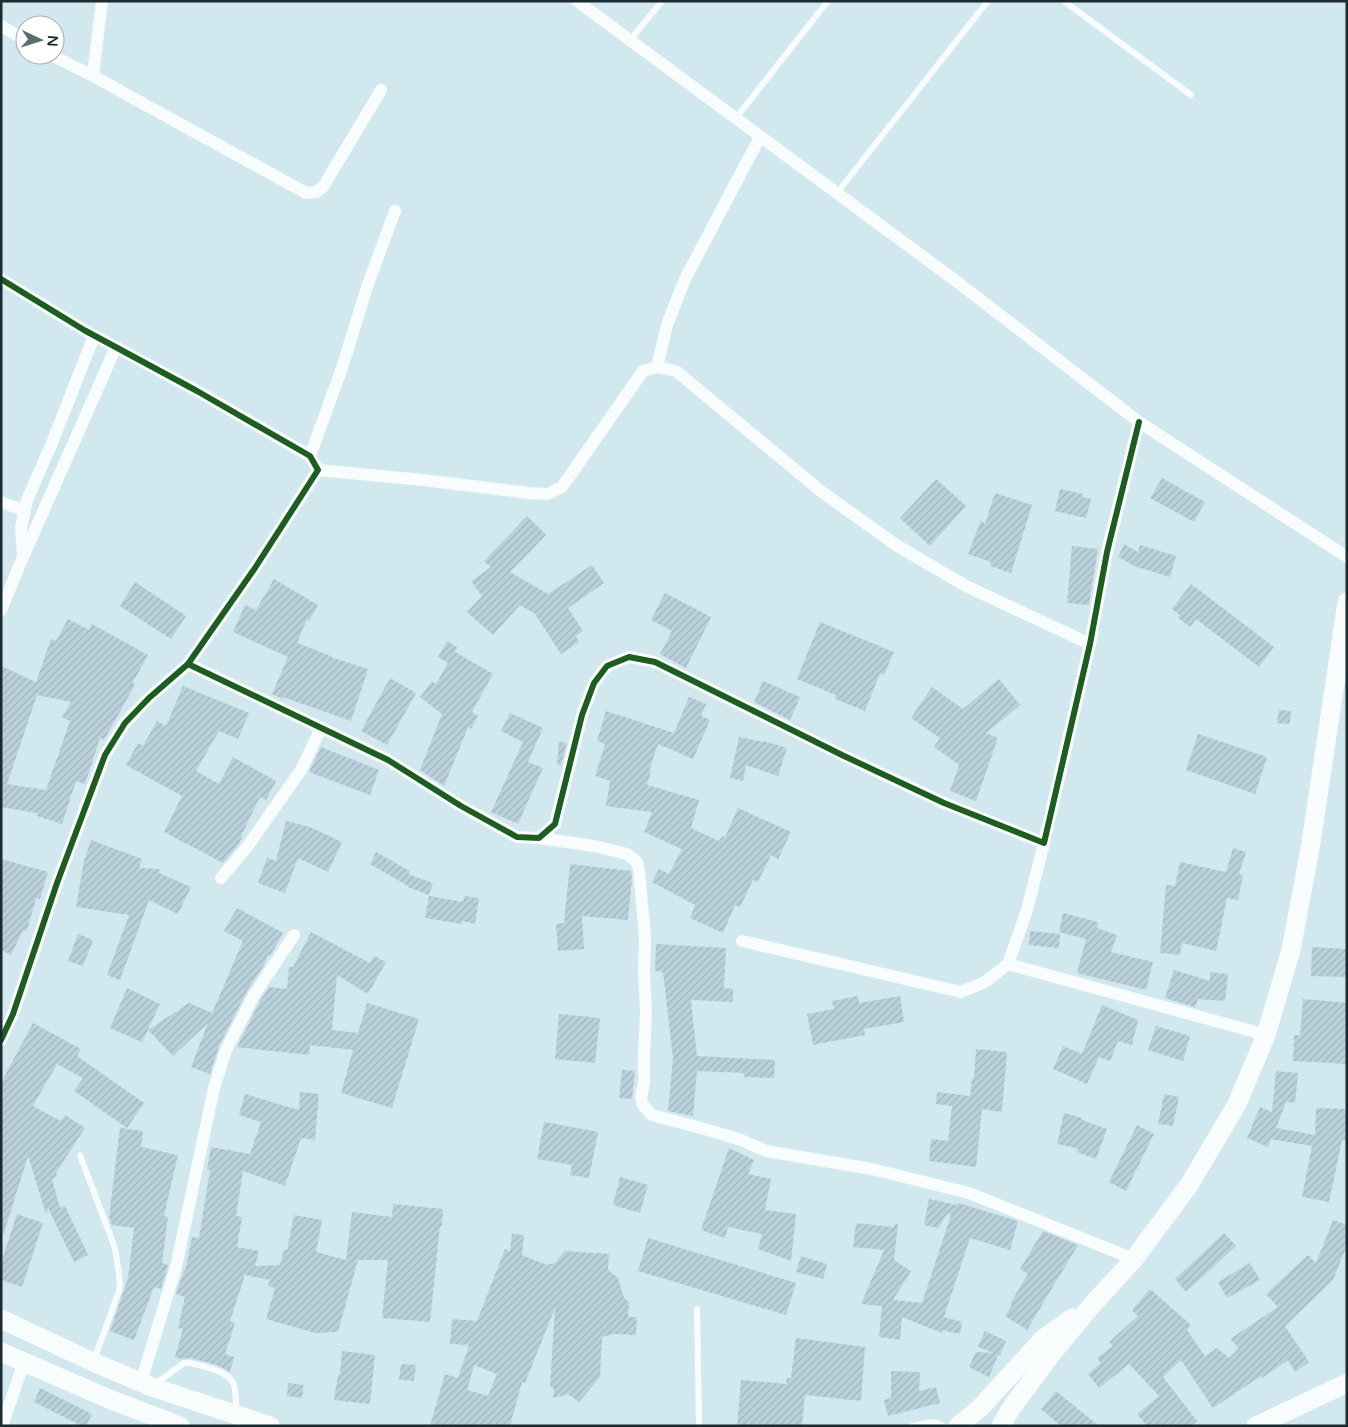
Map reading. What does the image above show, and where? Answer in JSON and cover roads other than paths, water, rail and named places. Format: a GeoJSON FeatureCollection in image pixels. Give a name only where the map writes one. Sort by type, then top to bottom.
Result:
{"type":"FeatureCollection","features":[{"type":"Feature","properties":{"kind":"main road"},"geometry":{"type":"LineString","coordinates":[[1002,1426],[1010,1410],[1049,1357],[1092,1305],[1134,1259],[1189,1185],[1236,1106],[1266,1035],[1291,950],[1311,843],[1347,602]]}},
{"type":"Feature","properties":{"kind":"main road"},"geometry":{"type":"LineString","coordinates":[[958,1426],[980,1408],[1043,1339],[1092,1305]]}},
{"type":"Feature","properties":{"kind":"main road"},"geometry":{"type":"LineString","coordinates":[[1,1319],[92,1362],[146,1384],[270,1426]]}},
{"type":"Feature","properties":{"kind":"main road"},"geometry":{"type":"LineString","coordinates":[[1,1352],[109,1399],[180,1426]]}},
{"type":"Feature","properties":{"kind":"main road"},"geometry":{"type":"LineString","coordinates":[[1256,1426],[1347,1383]]}},
{"type":"Feature","properties":{"kind":"street"},"geometry":{"type":"LineString","coordinates":[[93,76],[102,1]]}},
{"type":"Feature","properties":{"kind":"street"},"geometry":{"type":"LineString","coordinates":[[577,1],[956,281],[1139,422],[1347,557]]}},
{"type":"Feature","properties":{"kind":"street"},"geometry":{"type":"LineString","coordinates":[[1,26],[15,34]]}},
{"type":"Feature","properties":{"kind":"street"},"geometry":{"type":"LineString","coordinates":[[65,62],[306,193],[316,192],[323,186],[381,90]]}},
{"type":"Feature","properties":{"kind":"street"},"geometry":{"type":"LineString","coordinates":[[657,367],[667,325],[685,279],[760,137]]}},
{"type":"Feature","properties":{"kind":"street"},"geometry":{"type":"LineString","coordinates":[[310,456],[395,211]]}},
{"type":"Feature","properties":{"kind":"street"},"geometry":{"type":"LineString","coordinates":[[1,279],[94,336],[197,391],[310,456],[318,470]]}},
{"type":"Feature","properties":{"kind":"street"},"geometry":{"type":"LineString","coordinates":[[23,557],[22,528],[27,500],[52,443],[94,336]]}},
{"type":"Feature","properties":{"kind":"street"},"geometry":{"type":"LineString","coordinates":[[1,610],[116,347]]}},
{"type":"Feature","properties":{"kind":"street"},"geometry":{"type":"LineString","coordinates":[[318,470],[423,480],[529,494],[548,494],[562,486],[644,371],[657,367],[676,371],[822,492],[896,545],[966,586],[1090,644]]}},
{"type":"Feature","properties":{"kind":"street"},"geometry":{"type":"LineString","coordinates":[[742,941],[961,992],[985,982],[1008,964],[1027,910],[1044,843],[1090,644],[1107,552],[1139,422]]}},
{"type":"Feature","properties":{"kind":"street"},"geometry":{"type":"LineString","coordinates":[[1,1040],[7,1013],[105,755],[125,723],[149,698],[188,664],[255,568],[318,470]]}},
{"type":"Feature","properties":{"kind":"street"},"geometry":{"type":"LineString","coordinates":[[1,502],[25,511]]}},
{"type":"Feature","properties":{"kind":"street"},"geometry":{"type":"LineString","coordinates":[[538,838],[555,824],[582,715],[594,683],[606,666],[629,657],[655,662],[944,804],[1044,843]]}},
{"type":"Feature","properties":{"kind":"street"},"geometry":{"type":"LineString","coordinates":[[188,664],[388,760],[461,806],[517,837],[538,838],[609,849],[627,854],[636,862],[640,870],[645,937],[646,1013],[644,1082],[641,1098],[643,1105],[652,1115],[741,1140],[766,1151],[872,1168],[969,1193],[1134,1259]]}},
{"type":"Feature","properties":{"kind":"street"},"geometry":{"type":"LineString","coordinates":[[221,878],[247,847],[300,770],[321,728]]}},
{"type":"Feature","properties":{"kind":"street"},"geometry":{"type":"LineString","coordinates":[[146,1384],[176,1267],[214,1088],[226,1050],[254,995],[294,935]]}},
{"type":"Feature","properties":{"kind":"street"},"geometry":{"type":"LineString","coordinates":[[1008,964],[1266,1035]]}},
{"type":"Feature","properties":{"kind":"street"},"geometry":{"type":"LineString","coordinates":[[2,1426],[24,1362]]}},
{"type":"Feature","properties":{"kind":"lane"},"geometry":{"type":"LineString","coordinates":[[630,40],[662,1]]}},
{"type":"Feature","properties":{"kind":"lane"},"geometry":{"type":"LineString","coordinates":[[736,118],[828,1]]}},
{"type":"Feature","properties":{"kind":"lane"},"geometry":{"type":"LineString","coordinates":[[837,193],[988,1]]}},
{"type":"Feature","properties":{"kind":"lane"},"geometry":{"type":"LineString","coordinates":[[1064,1],[1191,95]]}},
{"type":"Feature","properties":{"kind":"lane"},"geometry":{"type":"LineString","coordinates":[[80,1155],[115,1248],[120,1288],[92,1362]]}},
{"type":"Feature","properties":{"kind":"lane"},"geometry":{"type":"LineString","coordinates":[[697,1308],[700,1426]]}},
{"type":"Feature","properties":{"kind":"lane"},"geometry":{"type":"LineString","coordinates":[[146,1384],[184,1362],[220,1372],[230,1376],[234,1383],[237,1415]]}},
{"type":"Feature","properties":{"kind":"lane"},"geometry":{"type":"LineString","coordinates":[[912,1426],[934,1422],[944,1426]]}}]}
